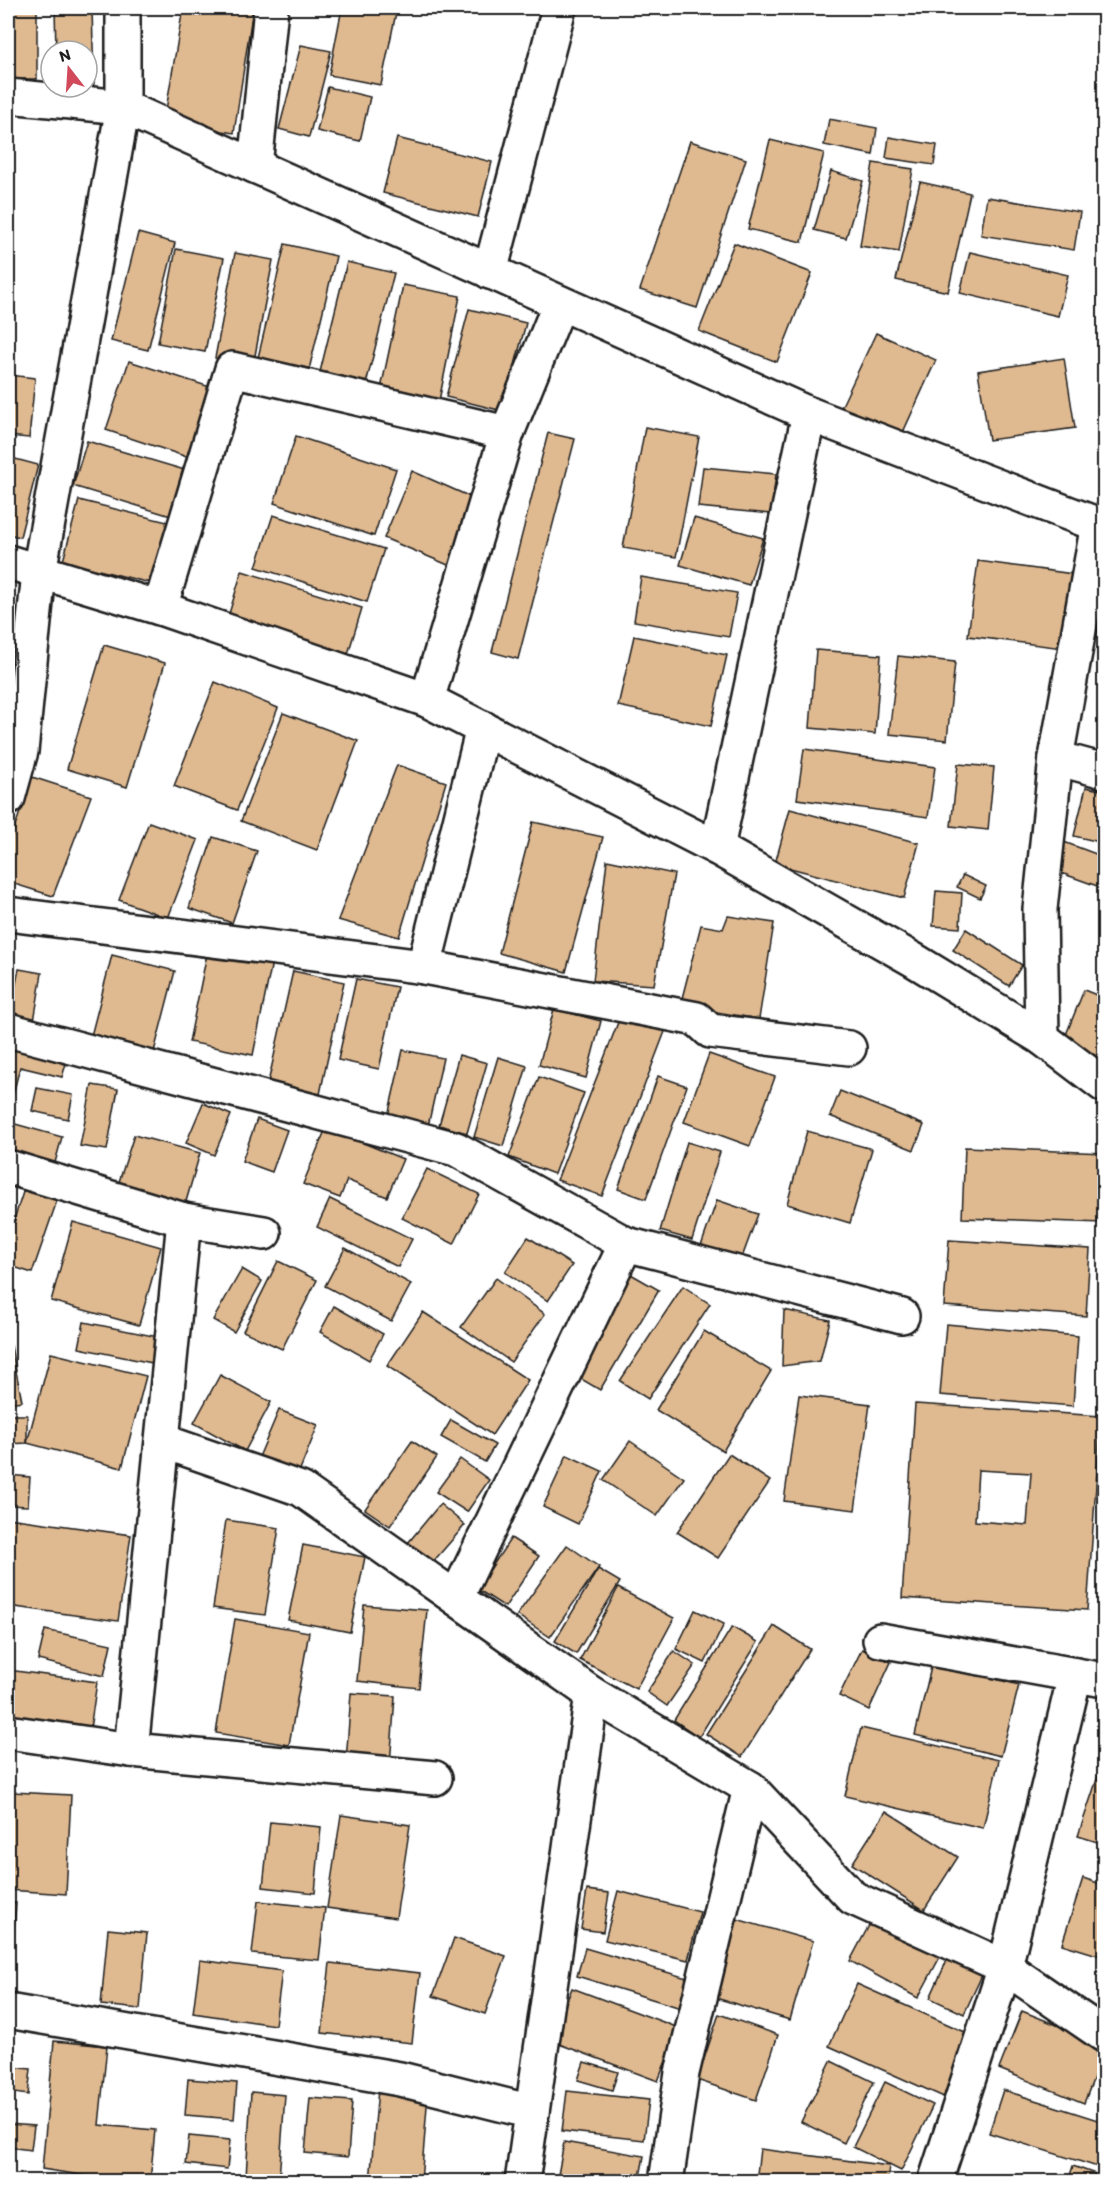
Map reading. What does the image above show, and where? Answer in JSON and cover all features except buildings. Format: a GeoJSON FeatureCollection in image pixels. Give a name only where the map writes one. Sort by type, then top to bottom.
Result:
{"type":"FeatureCollection","features":[{"type":"Feature","properties":{"kind":"street"},"geometry":{"type":"LineString","coordinates":[[8,798],[39,572],[123,107],[123,8]]}},
{"type":"Feature","properties":{"kind":"street"},"geometry":{"type":"LineString","coordinates":[[255,166],[271,8]]}},
{"type":"Feature","properties":{"kind":"street"},"geometry":{"type":"LineString","coordinates":[[490,272],[559,8]]}},
{"type":"Feature","properties":{"kind":"street"},"geometry":{"type":"LineString","coordinates":[[8,96],[123,107],[809,414],[1101,525],[1056,759],[1040,909],[1042,1038]]}},
{"type":"Feature","properties":{"kind":"street"},"geometry":{"type":"LineString","coordinates":[[427,700],[507,433],[560,303]]}},
{"type":"Feature","properties":{"kind":"street"},"geometry":{"type":"LineString","coordinates":[[160,608],[232,369],[507,433]]}},
{"type":"Feature","properties":{"kind":"street"},"geometry":{"type":"LineString","coordinates":[[717,848],[809,414]]}},
{"type":"Feature","properties":{"kind":"street"},"geometry":{"type":"LineString","coordinates":[[8,562],[160,608],[427,700],[717,848],[914,960],[1042,1038],[1104,1085]]}},
{"type":"Feature","properties":{"kind":"street"},"geometry":{"type":"LineString","coordinates":[[424,967],[483,728]]}},
{"type":"Feature","properties":{"kind":"street"},"geometry":{"type":"LineString","coordinates":[[1056,759],[1104,771]]}},
{"type":"Feature","properties":{"kind":"street"},"geometry":{"type":"LineString","coordinates":[[8,914],[424,967],[697,1019],[710,1031],[849,1048]]}},
{"type":"Feature","properties":{"kind":"street"},"geometry":{"type":"LineString","coordinates":[[8,1030],[456,1149],[626,1244],[902,1316]]}},
{"type":"Feature","properties":{"kind":"street"},"geometry":{"type":"LineString","coordinates":[[8,1167],[184,1220],[264,1233]]}},
{"type":"Feature","properties":{"kind":"street"},"geometry":{"type":"LineString","coordinates":[[131,1750],[184,1220]]}},
{"type":"Feature","properties":{"kind":"street"},"geometry":{"type":"LineString","coordinates":[[457,1596],[626,1244]]}},
{"type":"Feature","properties":{"kind":"street"},"geometry":{"type":"LineString","coordinates":[[162,1442],[301,1489],[457,1596],[592,1694],[750,1788],[853,1898],[1005,1967],[1104,2035]]}},
{"type":"Feature","properties":{"kind":"street"},"geometry":{"type":"LineString","coordinates":[[880,1640],[1090,1678],[1005,1967],[935,2181]]}},
{"type":"Feature","properties":{"kind":"street"},"geometry":{"type":"LineString","coordinates":[[522,2181],[592,1694]]}},
{"type":"Feature","properties":{"kind":"street"},"geometry":{"type":"LineString","coordinates":[[8,1732],[131,1750],[435,1778]]}},
{"type":"Feature","properties":{"kind":"street"},"geometry":{"type":"LineString","coordinates":[[666,2181],[682,2073],[750,1788]]}},
{"type":"Feature","properties":{"kind":"street"},"geometry":{"type":"LineString","coordinates":[[8,2011],[400,2079],[532,2112]]}}]}
